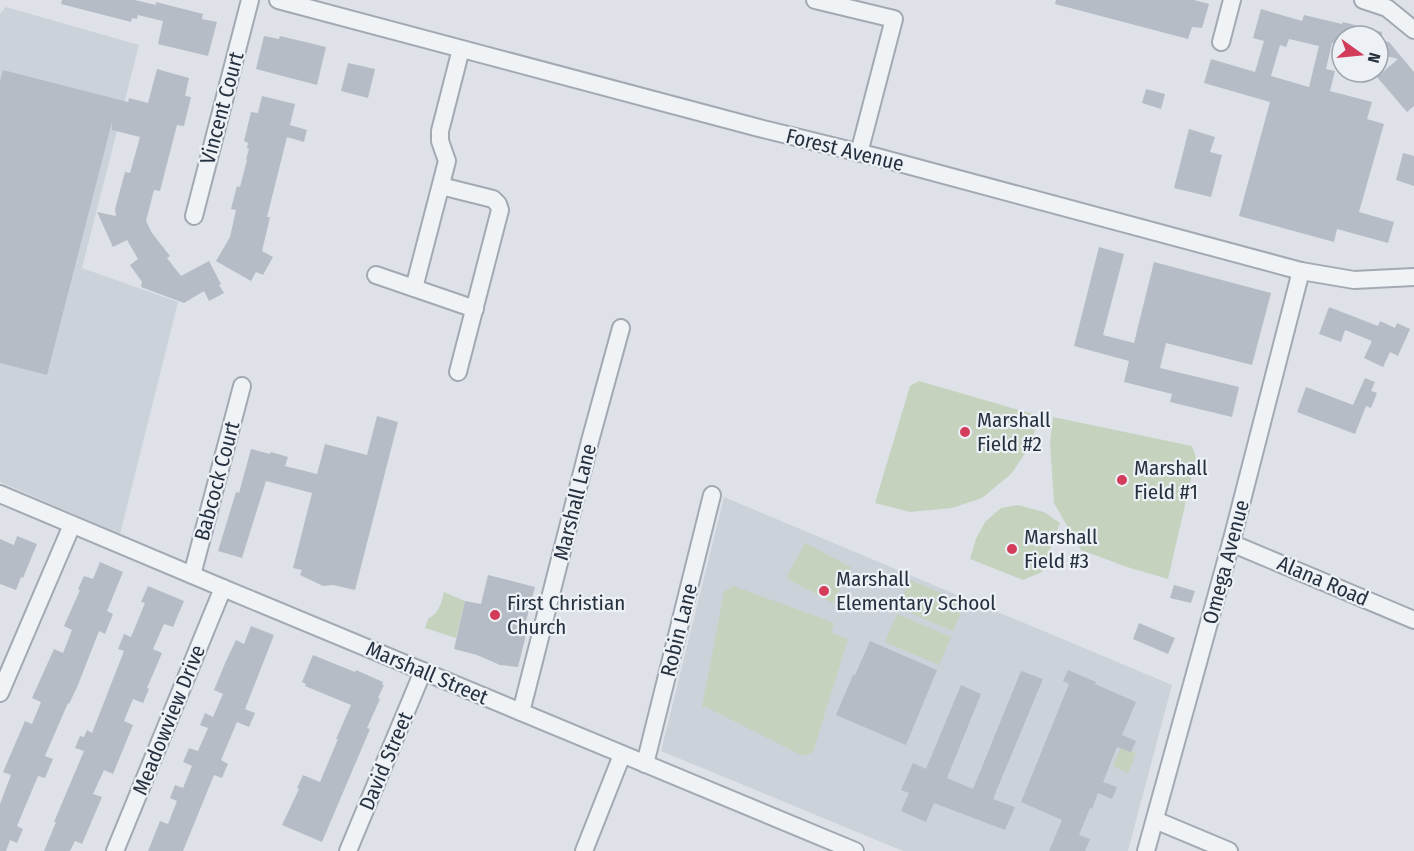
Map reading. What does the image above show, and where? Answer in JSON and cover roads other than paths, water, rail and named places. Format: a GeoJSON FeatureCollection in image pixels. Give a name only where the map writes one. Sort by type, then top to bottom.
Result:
{"type":"FeatureCollection","features":[{"type":"Feature","properties":{"kind":"street","name":"Vincent Court"},"geometry":{"type":"LineString","coordinates":[[194,216],[250,0]]}},
{"type":"Feature","properties":{"kind":"street","name":"Forest Avenue"},"geometry":{"type":"LineString","coordinates":[[278,0],[1301,271],[1354,280],[1414,277]]}},
{"type":"Feature","properties":{"kind":"street"},"geometry":{"type":"LineString","coordinates":[[815,0],[894,19],[859,153]]}},
{"type":"Feature","properties":{"kind":"street"},"geometry":{"type":"LineString","coordinates":[[1221,42],[1232,0]]}},
{"type":"Feature","properties":{"kind":"street"},"geometry":{"type":"LineString","coordinates":[[1363,0],[1387,8],[1414,30]]}},
{"type":"Feature","properties":{"kind":"street"},"geometry":{"type":"LineString","coordinates":[[414,288],[447,161],[441,145],[440,131],[461,49]]}},
{"type":"Feature","properties":{"kind":"street"},"geometry":{"type":"LineString","coordinates":[[441,186],[492,199],[499,206],[458,372]]}},
{"type":"Feature","properties":{"kind":"street","name":"Omega Avenue"},"geometry":{"type":"LineString","coordinates":[[1146,851],[1232,543],[1301,271]]}},
{"type":"Feature","properties":{"kind":"street"},"geometry":{"type":"LineString","coordinates":[[376,275],[475,309]]}},
{"type":"Feature","properties":{"kind":"street","name":"Marshall Lane"},"geometry":{"type":"LineString","coordinates":[[521,712],[621,328]]}},
{"type":"Feature","properties":{"kind":"street","name":"Babcock Court"},"geometry":{"type":"LineString","coordinates":[[192,575],[242,386]]}},
{"type":"Feature","properties":{"kind":"street","name":"Marshall Street"},"geometry":{"type":"LineString","coordinates":[[0,494],[855,851]]}},
{"type":"Feature","properties":{"kind":"street","name":"Robin Lane"},"geometry":{"type":"LineString","coordinates":[[645,764],[712,495]]}},
{"type":"Feature","properties":{"kind":"street"},"geometry":{"type":"LineString","coordinates":[[0,693],[72,525]]}},
{"type":"Feature","properties":{"kind":"street","name":"Alana Road"},"geometry":{"type":"LineString","coordinates":[[1232,543],[1414,620]]}},
{"type":"Feature","properties":{"kind":"street","name":"Meadowview Drive"},"geometry":{"type":"LineString","coordinates":[[115,851],[223,588]]}},
{"type":"Feature","properties":{"kind":"street","name":"David Street"},"geometry":{"type":"LineString","coordinates":[[348,851],[423,671]]}},
{"type":"Feature","properties":{"kind":"street"},"geometry":{"type":"LineString","coordinates":[[584,851],[622,755]]}},
{"type":"Feature","properties":{"kind":"street"},"geometry":{"type":"LineString","coordinates":[[1155,820],[1229,851]]}},
{"type":"Feature","properties":{"kind":"place","name":"Marshall Field #2"},"geometry":{"type":"Point","coordinates":[965,432]}},
{"type":"Feature","properties":{"kind":"place","name":"Marshall Field #1"},"geometry":{"type":"Point","coordinates":[1122,480]}},
{"type":"Feature","properties":{"kind":"place","name":"Marshall Field #3"},"geometry":{"type":"Point","coordinates":[1012,549]}},
{"type":"Feature","properties":{"kind":"place","name":"Marshall Elementary School"},"geometry":{"type":"Point","coordinates":[824,591]}},
{"type":"Feature","properties":{"kind":"place","name":"First Christian Church"},"geometry":{"type":"Point","coordinates":[495,615]}}]}
